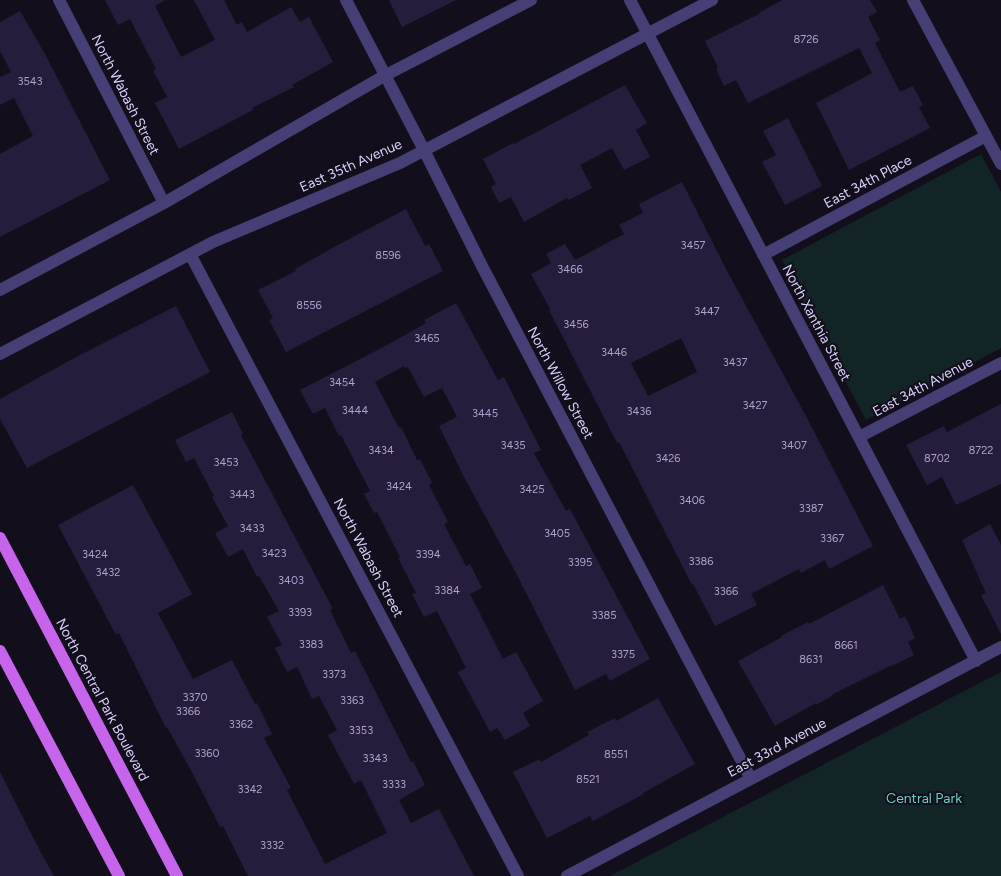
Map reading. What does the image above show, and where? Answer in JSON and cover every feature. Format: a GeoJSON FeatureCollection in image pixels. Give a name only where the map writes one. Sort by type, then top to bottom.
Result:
{"type":"FeatureCollection","features":[{"type":"Feature","properties":{"kind":"main road","name":"North Central Park Boulevard"},"geometry":{"type":"LineString","coordinates":[[0,538],[177,876]]}},
{"type":"Feature","properties":{"kind":"main road"},"geometry":{"type":"LineString","coordinates":[[0,651],[119,876]]}},
{"type":"Feature","properties":{"kind":"street","name":"North Wabash Street"},"geometry":{"type":"LineString","coordinates":[[59,0],[164,203]]}},
{"type":"Feature","properties":{"kind":"street","name":"North Willow Street"},"geometry":{"type":"LineString","coordinates":[[346,0],[486,275],[750,779]]}},
{"type":"Feature","properties":{"kind":"street"},"geometry":{"type":"LineString","coordinates":[[0,290],[164,203],[384,76],[531,0]]}},
{"type":"Feature","properties":{"kind":"street","name":"North Xanthia Street"},"geometry":{"type":"LineString","coordinates":[[630,0],[976,660]]}},
{"type":"Feature","properties":{"kind":"street","name":"East 35th Avenue"},"geometry":{"type":"LineString","coordinates":[[0,354],[213,242],[393,166],[712,0]]}},
{"type":"Feature","properties":{"kind":"street"},"geometry":{"type":"LineString","coordinates":[[913,0],[1001,164]]}},
{"type":"Feature","properties":{"kind":"street","name":"East 34th Place"},"geometry":{"type":"LineString","coordinates":[[763,255],[986,136]]}},
{"type":"Feature","properties":{"kind":"street","name":"North Wabash Street"},"geometry":{"type":"LineString","coordinates":[[190,254],[518,876]]}},
{"type":"Feature","properties":{"kind":"street","name":"East 34th Avenue"},"geometry":{"type":"LineString","coordinates":[[859,437],[1001,363]]}},
{"type":"Feature","properties":{"kind":"street","name":"East 33rd Avenue"},"geometry":{"type":"LineString","coordinates":[[567,876],[1001,647]]}},
{"type":"Feature","properties":{"kind":"green space"},"geometry":{"type":"Polygon","coordinates":[[[981,154],[1001,192],[1001,348],[866,420],[782,260],[981,154]]]}},
{"type":"Feature","properties":{"kind":"green space","name":"Central Park"},"geometry":{"type":"Polygon","coordinates":[[[1001,672],[1001,876],[610,876],[947,700],[1001,672]]]}},
{"type":"Feature","properties":{"kind":"building"},"geometry":{"type":"Polygon","coordinates":[[[105,0],[165,0],[155,6],[181,57],[215,40],[194,0],[224,0],[237,25],[242,22],[247,32],[291,7],[300,22],[309,17],[333,62],[292,85],[294,87],[179,149],[155,103],[167,97],[153,70],[156,69],[130,19],[118,25],[105,0]]]}},
{"type":"Feature","properties":{"kind":"building"},"geometry":{"type":"Polygon","coordinates":[[[389,0],[456,0],[402,27],[389,0]]]}},
{"type":"Feature","properties":{"kind":"building"},"geometry":{"type":"Polygon","coordinates":[[[782,0],[870,0],[877,12],[868,17],[880,40],[875,43],[900,92],[913,86],[923,105],[919,107],[930,128],[849,170],[816,103],[872,73],[859,48],[748,103],[736,80],[724,86],[716,69],[718,67],[705,41],[759,14],[782,0]]]}},
{"type":"Feature","properties":{"kind":"building"},"geometry":{"type":"Polygon","coordinates":[[[20,11],[45,54],[110,180],[0,237],[0,154],[33,136],[14,98],[0,105],[0,77],[11,72],[0,51],[0,22],[20,11]]]}},
{"type":"Feature","properties":{"kind":"building"},"geometry":{"type":"Polygon","coordinates":[[[625,85],[647,123],[636,130],[650,157],[624,170],[612,148],[580,165],[592,188],[569,200],[567,198],[524,222],[511,197],[499,203],[491,187],[496,184],[483,159],[625,85]]]}},
{"type":"Feature","properties":{"kind":"building"},"geometry":{"type":"Polygon","coordinates":[[[788,118],[822,186],[785,205],[762,162],[776,155],[763,131],[788,118]]]}},
{"type":"Feature","properties":{"kind":"building"},"geometry":{"type":"Polygon","coordinates":[[[682,182],[873,546],[829,569],[825,560],[801,573],[799,569],[751,594],[757,605],[715,626],[619,442],[617,443],[531,274],[551,263],[546,254],[565,244],[575,260],[624,234],[619,225],[643,213],[639,204],[682,182]],[[681,338],[631,363],[648,396],[697,372],[681,338]]]}},
{"type":"Feature","properties":{"kind":"building"},"geometry":{"type":"Polygon","coordinates":[[[406,209],[425,246],[429,244],[443,271],[286,352],[269,320],[273,318],[258,290],[296,271],[295,269],[406,209]]]}},
{"type":"Feature","properties":{"kind":"building"},"geometry":{"type":"Polygon","coordinates":[[[456,303],[498,380],[504,377],[541,450],[534,453],[566,511],[570,509],[650,659],[610,681],[606,674],[575,690],[439,426],[457,417],[442,388],[424,397],[408,367],[405,368],[404,366],[375,382],[399,428],[401,427],[417,460],[420,459],[432,483],[429,485],[448,522],[444,524],[466,566],[470,564],[482,588],[470,594],[503,659],[516,652],[543,701],[523,713],[530,726],[505,740],[497,728],[490,732],[458,672],[466,668],[437,611],[424,617],[412,594],[416,593],[398,558],[400,557],[377,512],[374,513],[364,494],[370,491],[341,435],[339,436],[325,408],[313,414],[300,390],[391,343],[426,323],[424,320],[456,303]]]}},
{"type":"Feature","properties":{"kind":"building"},"geometry":{"type":"Polygon","coordinates":[[[176,306],[210,372],[27,468],[0,419],[0,399],[76,357],[176,306]]]}},
{"type":"Feature","properties":{"kind":"building"},"geometry":{"type":"Polygon","coordinates":[[[1001,404],[1001,484],[956,505],[942,477],[927,485],[906,445],[944,426],[947,432],[1001,404]]]}},
{"type":"Feature","properties":{"kind":"building"},"geometry":{"type":"Polygon","coordinates":[[[232,412],[243,434],[241,435],[333,609],[330,610],[351,653],[355,651],[411,762],[413,761],[425,785],[399,800],[411,823],[439,809],[474,876],[248,876],[223,826],[220,827],[193,774],[166,728],[119,633],[116,635],[58,525],[133,485],[192,594],[158,613],[193,679],[232,660],[255,704],[257,703],[272,734],[264,738],[291,788],[287,790],[325,864],[387,833],[361,780],[354,784],[328,735],[337,730],[319,696],[312,699],[297,667],[287,672],[275,648],[282,645],[267,617],[279,611],[259,576],[257,577],[243,549],[228,557],[215,533],[228,526],[194,458],[186,462],[175,440],[232,412]]]}},
{"type":"Feature","properties":{"kind":"building"},"geometry":{"type":"Polygon","coordinates":[[[990,524],[1001,545],[1001,634],[981,595],[986,593],[962,540],[990,524]]]}},
{"type":"Feature","properties":{"kind":"building"},"geometry":{"type":"Polygon","coordinates":[[[883,585],[900,619],[905,616],[915,638],[908,642],[914,655],[831,695],[775,726],[738,661],[781,636],[808,622],[809,624],[883,585]]]}},
{"type":"Feature","properties":{"kind":"building"},"geometry":{"type":"Polygon","coordinates":[[[658,698],[695,764],[593,821],[590,816],[547,838],[513,772],[540,759],[541,762],[589,735],[587,732],[615,718],[616,721],[658,698]]]}},
{"type":"Feature","properties":{"kind":"building"},"geometry":{"type":"Polygon","coordinates":[[[0,772],[40,851],[54,876],[0,876],[0,772]]]}}]}
